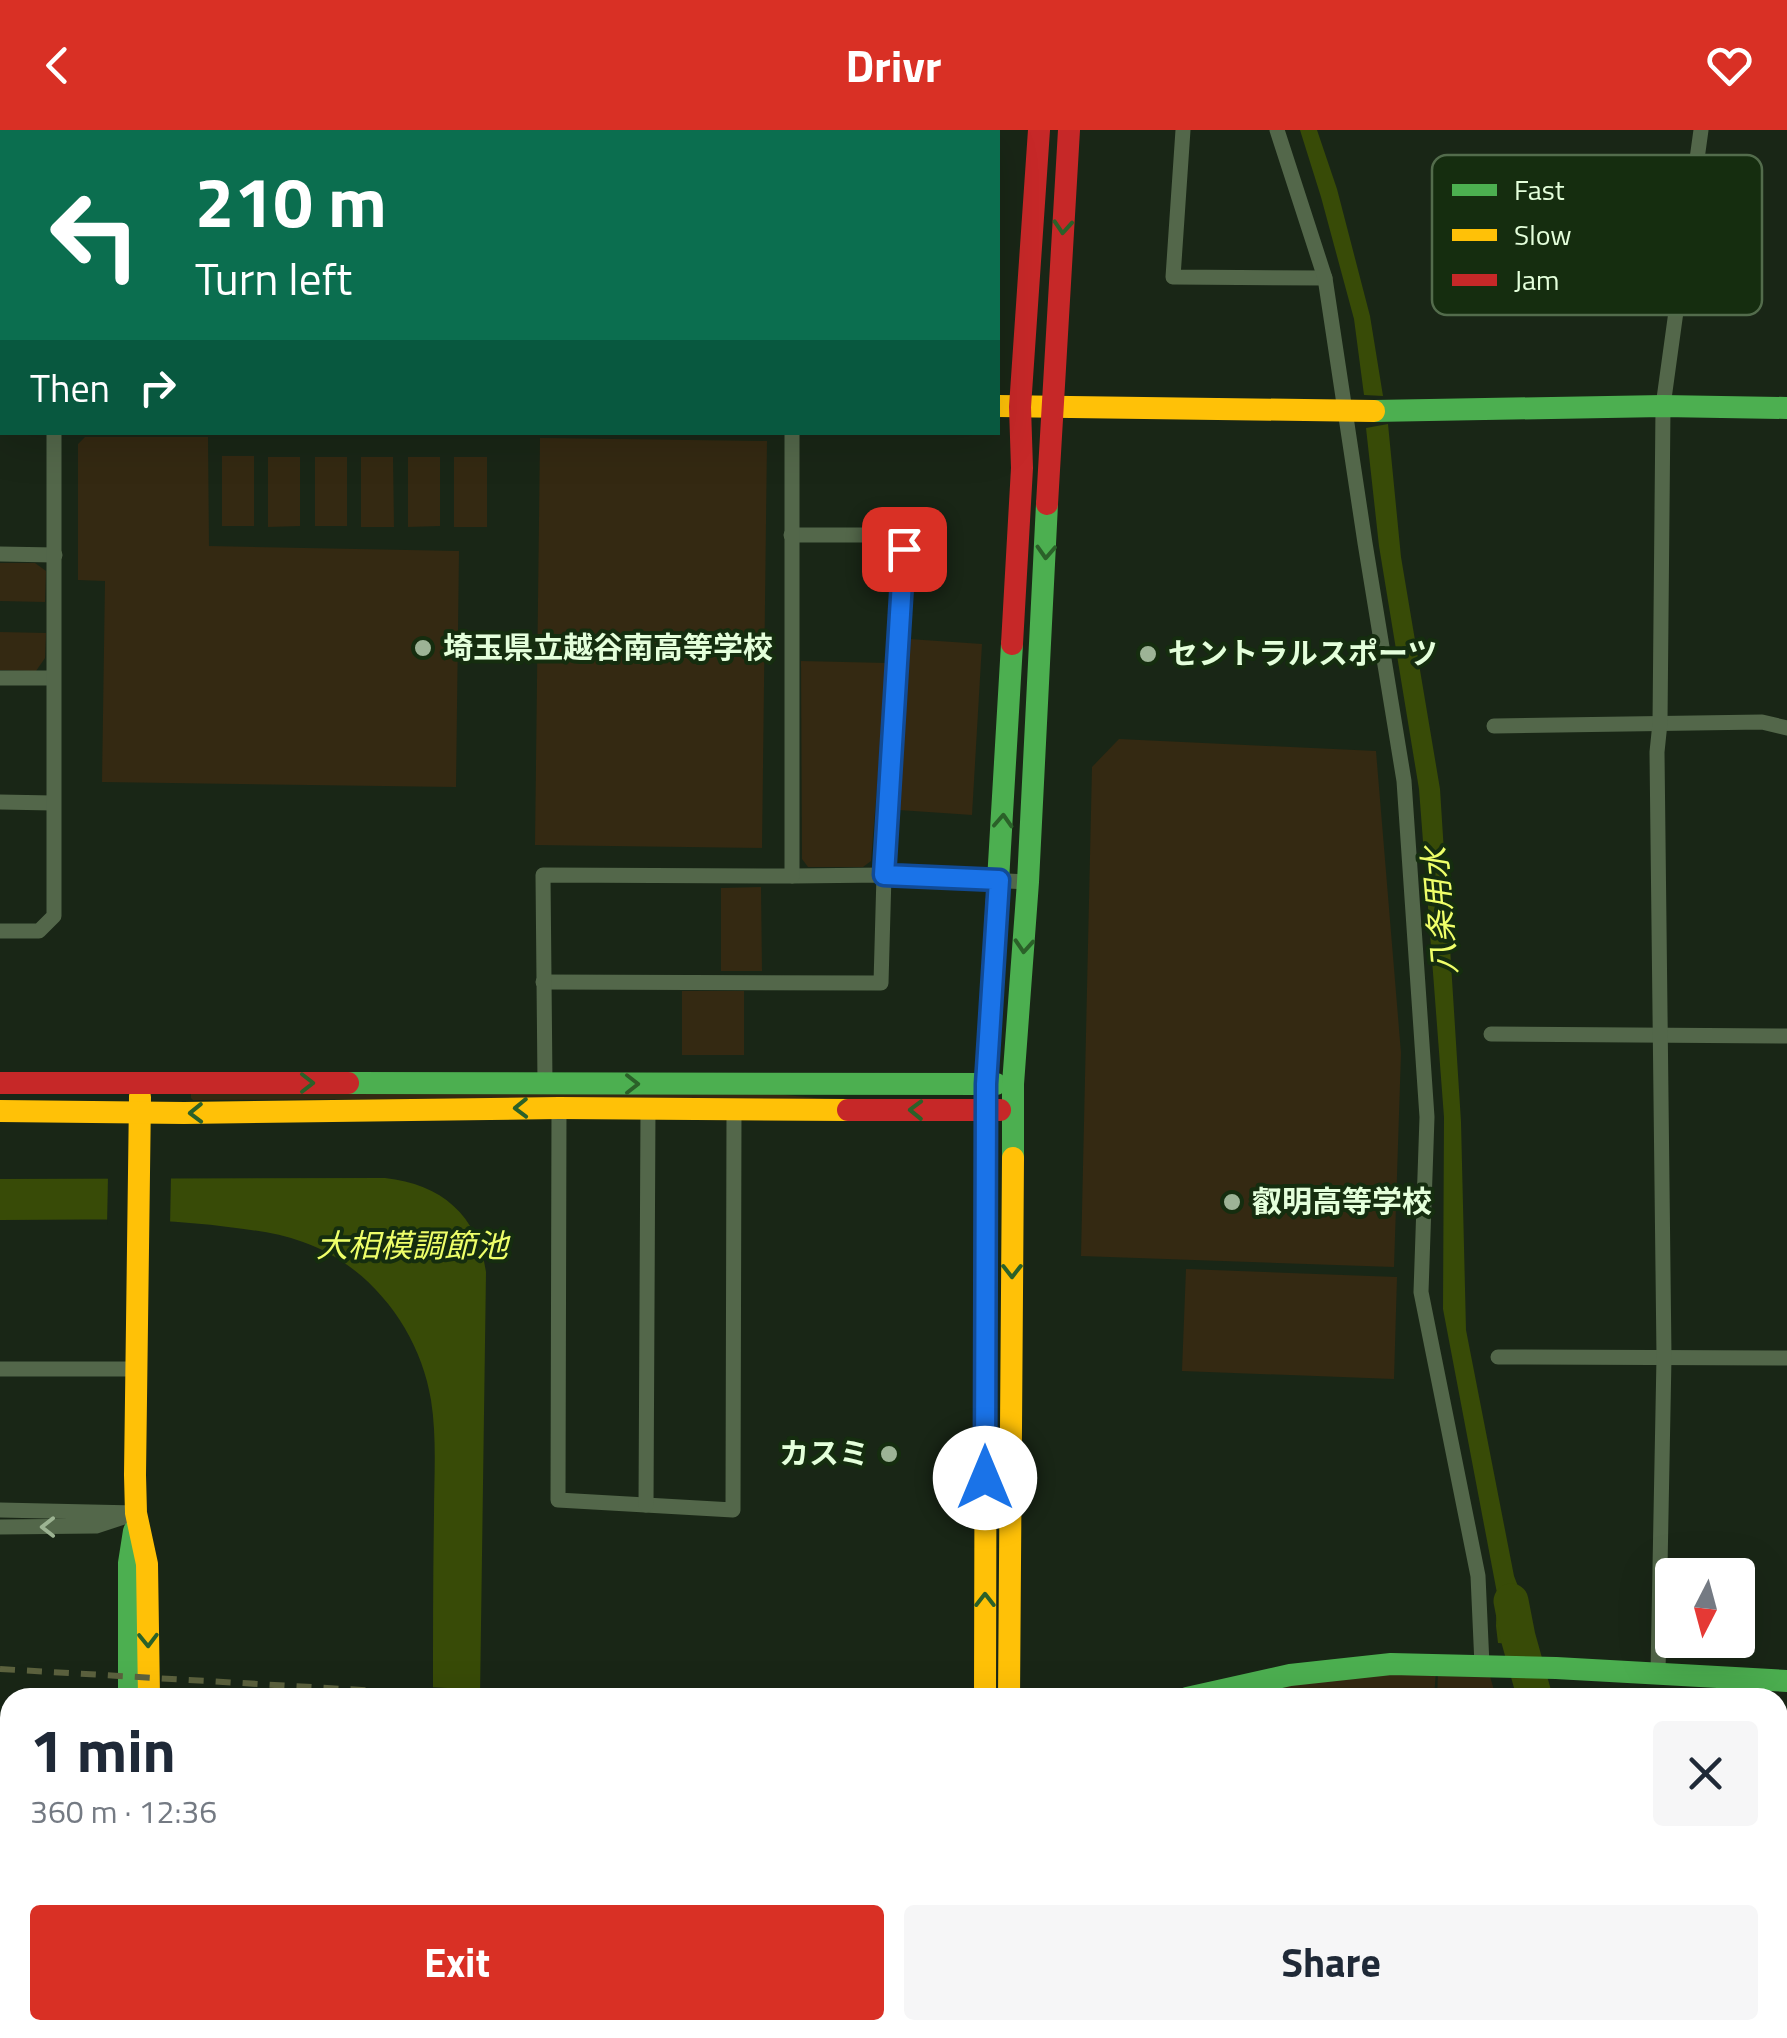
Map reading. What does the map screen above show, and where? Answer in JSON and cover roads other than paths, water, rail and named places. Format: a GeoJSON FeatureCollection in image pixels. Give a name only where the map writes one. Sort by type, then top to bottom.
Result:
{"type":"FeatureCollection","features":[{"type":"Feature","properties":{"kind":"street"},"geometry":{"type":"LineString","coordinates":[[985,1688],[985,1110],[1022,468],[1009,406],[1039,130]]}},
{"type":"Feature","properties":{"kind":"street"},"geometry":{"type":"LineString","coordinates":[[1009,1688],[1013,1084],[1028,882],[1069,130]]}},
{"type":"Feature","properties":{"kind":"street"},"geometry":{"type":"LineString","coordinates":[[1182,130],[1173,277],[1325,278]]}},
{"type":"Feature","properties":{"kind":"street"},"geometry":{"type":"LineString","coordinates":[[1277,130],[1325,278],[1356,410],[1404,781],[1427,1117],[1422,1292],[1493,1665]]}},
{"type":"Feature","properties":{"kind":"street"},"geometry":{"type":"LineString","coordinates":[[1697,155],[1701,130]]}},
{"type":"Feature","properties":{"kind":"street"},"geometry":{"type":"LineString","coordinates":[[1658,1673],[1664,1357],[1657,752],[1662,406],[1675,315]]}},
{"type":"Feature","properties":{"kind":"street"},"geometry":{"type":"LineString","coordinates":[[1009,406],[1356,410],[1787,408]]}},
{"type":"Feature","properties":{"kind":"street"},"geometry":{"type":"LineString","coordinates":[[0,931],[39,931],[54,916],[54,435]]}},
{"type":"Feature","properties":{"kind":"street"},"geometry":{"type":"LineString","coordinates":[[792,435],[792,876]]}},
{"type":"Feature","properties":{"kind":"street"},"geometry":{"type":"LineString","coordinates":[[544,982],[882,983],[884,875],[904,549],[892,535],[790,535]]}},
{"type":"Feature","properties":{"kind":"street"},"geometry":{"type":"LineString","coordinates":[[0,554],[54,556]]}},
{"type":"Feature","properties":{"kind":"street"},"geometry":{"type":"LineString","coordinates":[[0,678],[53,678]]}},
{"type":"Feature","properties":{"kind":"street"},"geometry":{"type":"LineString","coordinates":[[1494,726],[1762,722],[1787,728]]}},
{"type":"Feature","properties":{"kind":"street"},"geometry":{"type":"LineString","coordinates":[[0,802],[53,803]]}},
{"type":"Feature","properties":{"kind":"street"},"geometry":{"type":"LineString","coordinates":[[545,1084],[543,875],[884,875],[1028,882]]}},
{"type":"Feature","properties":{"kind":"street"},"geometry":{"type":"LineString","coordinates":[[1491,1034],[1787,1036]]}},
{"type":"Feature","properties":{"kind":"street"},"geometry":{"type":"LineString","coordinates":[[0,1083],[1013,1084]]}},
{"type":"Feature","properties":{"kind":"street"},"geometry":{"type":"LineString","coordinates":[[129,1688],[129,1563],[136,1513],[140,1084]]}},
{"type":"Feature","properties":{"kind":"street"},"geometry":{"type":"LineString","coordinates":[[559,1108],[558,1500],[733,1510],[734,1110]]}},
{"type":"Feature","properties":{"kind":"street"},"geometry":{"type":"LineString","coordinates":[[646,1505],[648,1108]]}},
{"type":"Feature","properties":{"kind":"street"},"geometry":{"type":"LineString","coordinates":[[0,1111],[1014,1110]]}},
{"type":"Feature","properties":{"kind":"street"},"geometry":{"type":"LineString","coordinates":[[1498,1358],[1787,1358]]}},
{"type":"Feature","properties":{"kind":"street"},"geometry":{"type":"LineString","coordinates":[[0,1369],[136,1368]]}},
{"type":"Feature","properties":{"kind":"street"},"geometry":{"type":"LineString","coordinates":[[0,1510],[136,1513]]}},
{"type":"Feature","properties":{"kind":"street"},"geometry":{"type":"LineString","coordinates":[[0,1527],[96,1526],[136,1513]]}},
{"type":"Feature","properties":{"kind":"street"},"geometry":{"type":"LineString","coordinates":[[136,1513],[147,1564],[149,1688]]}},
{"type":"Feature","properties":{"kind":"street"},"geometry":{"type":"LineString","coordinates":[[1229,1688],[1276,1677],[1391,1664],[1493,1665],[1787,1681]]}},
{"type":"Feature","properties":{"kind":"water"},"geometry":{"type":"Polygon","coordinates":[[[1300,130],[1317,130],[1337,189],[1370,316],[1383,396],[1364,395],[1354,319],[1300,130]]]}},
{"type":"Feature","properties":{"kind":"water"},"geometry":{"type":"Polygon","coordinates":[[[1388,424],[1401,557],[1440,789],[1461,1122],[1466,1330],[1514,1576],[1529,1615],[1532,1645],[1498,1643],[1497,1593],[1443,1309],[1444,1117],[1419,789],[1379,546],[1366,428],[1388,424]]]}},
{"type":"Feature","properties":{"kind":"water","name":"大相模調節池"},"geometry":{"type":"Polygon","coordinates":[[[385,1178],[423,1187],[454,1206],[475,1234],[486,1272],[480,1688],[433,1688],[435,1458],[431,1400],[416,1349],[388,1304],[370,1284],[327,1253],[266,1232],[171,1222],[0,1220],[0,1179],[385,1178]]]}},
{"type":"Feature","properties":{"kind":"water"},"geometry":{"type":"Polygon","coordinates":[[[1514,1676],[1545,1681],[1547,1688],[1517,1688],[1514,1676]]]}},
{"type":"Feature","properties":{"kind":"waterway","name":"八条用水"},"geometry":{"type":"LineString","coordinates":[[1511,1601],[1532,1688]]}},
{"type":"Feature","properties":{"kind":"railway"},"geometry":{"type":"LineString","coordinates":[[0,1669],[327,1688]]}},
{"type":"Feature","properties":{"kind":"place","name":"埼玉県立越谷南高等学校"},"geometry":{"type":"Point","coordinates":[423,648]}},
{"type":"Feature","properties":{"kind":"place","name":"セントラルスポーツ"},"geometry":{"type":"Point","coordinates":[1148,654]}},
{"type":"Feature","properties":{"kind":"place","name":"叡明高等学校"},"geometry":{"type":"Point","coordinates":[1232,1202]}},
{"type":"Feature","properties":{"kind":"place","name":"カスミ"},"geometry":{"type":"Point","coordinates":[889,1454]}}]}
